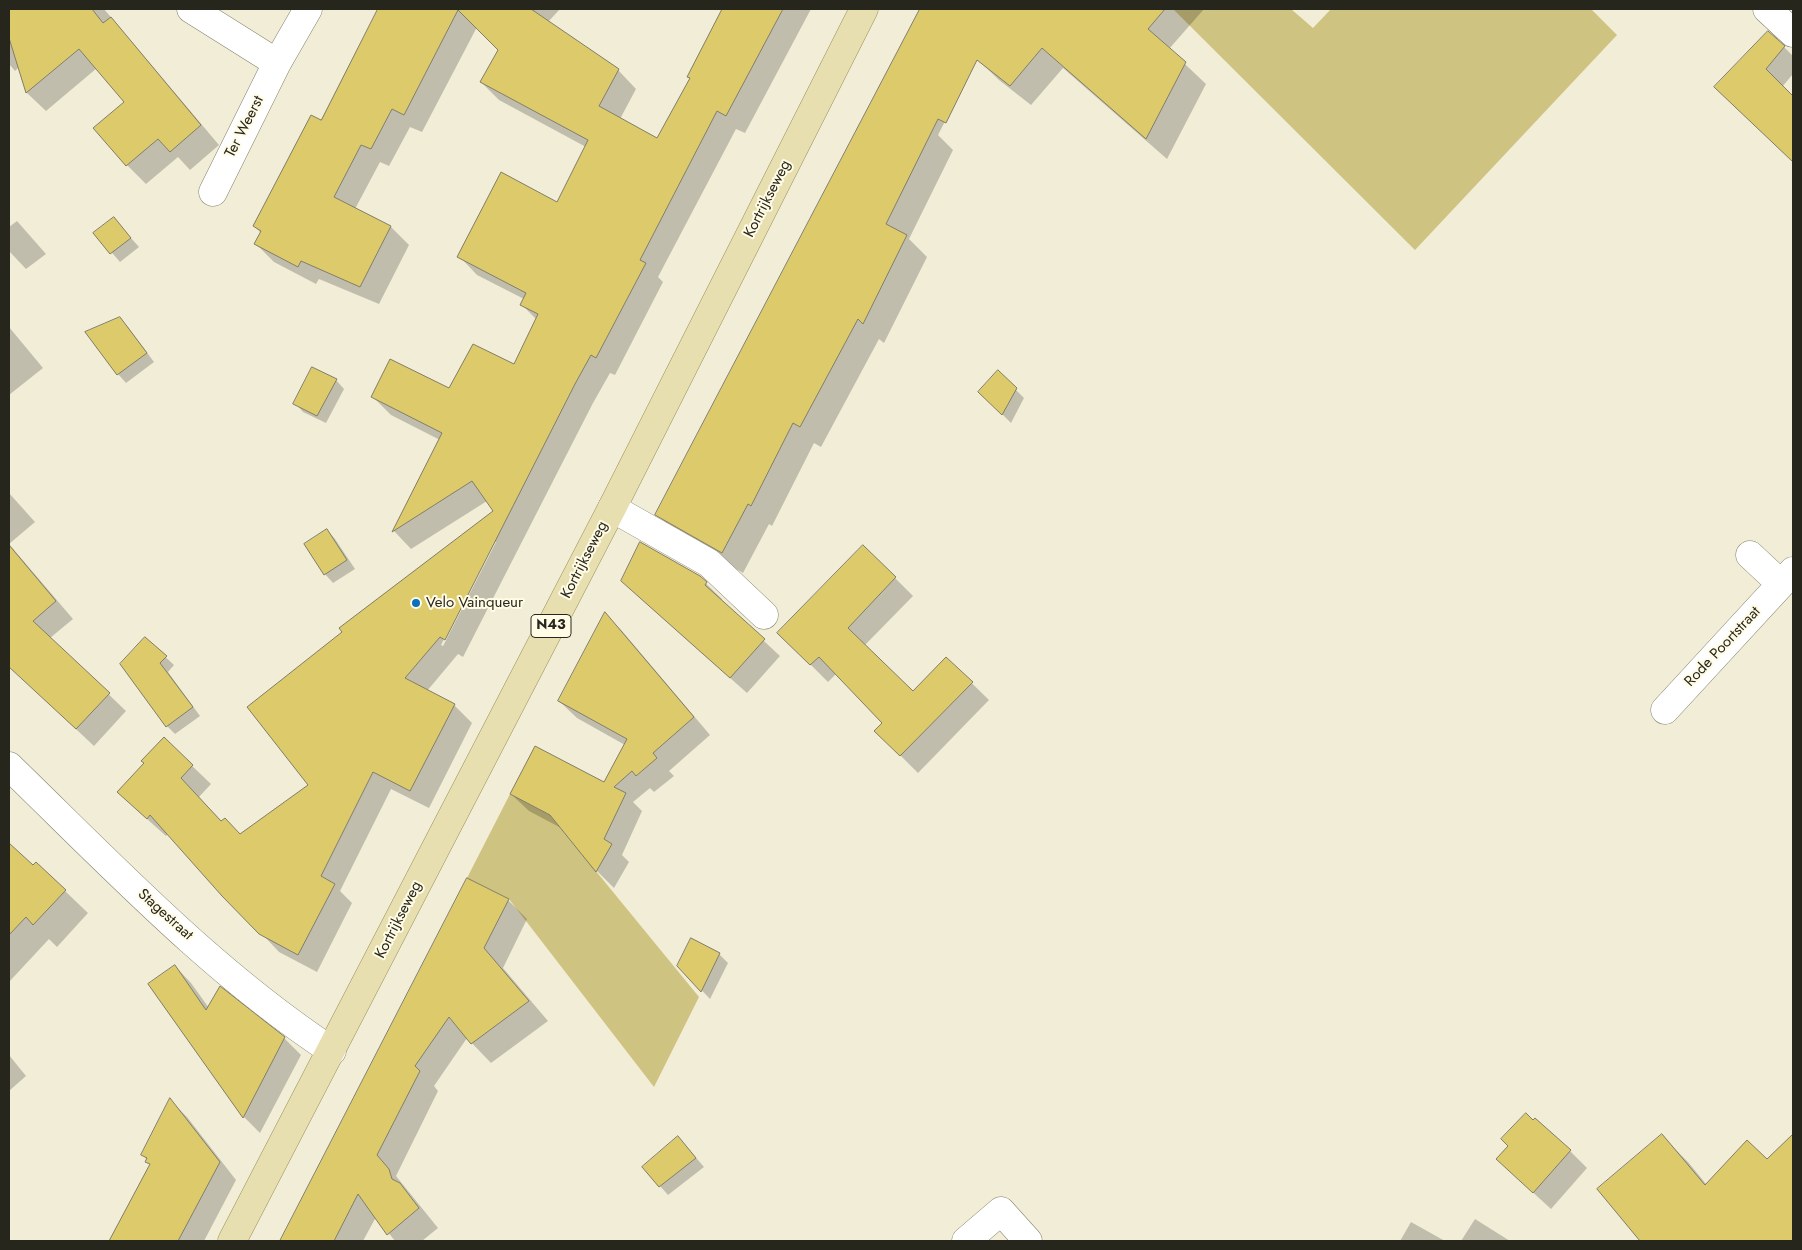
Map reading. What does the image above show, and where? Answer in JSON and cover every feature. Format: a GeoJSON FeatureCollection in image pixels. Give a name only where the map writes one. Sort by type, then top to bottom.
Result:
{"type":"FeatureCollection","features":[{"type":"Feature","properties":{"kind":"main road","name":"Kortrijkseweg"},"geometry":{"type":"LineString","coordinates":[[232,1241],[612,508],[864,9]]}},
{"type":"Feature","properties":{"kind":"street"},"geometry":{"type":"LineString","coordinates":[[191,9],[277,63]]}},
{"type":"Feature","properties":{"kind":"street","name":"Ter Weerst"},"geometry":{"type":"LineString","coordinates":[[213,192],[277,63],[308,9]]}},
{"type":"Feature","properties":{"kind":"street"},"geometry":{"type":"LineString","coordinates":[[1768,9],[1793,33]]}},
{"type":"Feature","properties":{"kind":"street"},"geometry":{"type":"LineString","coordinates":[[612,508],[709,563],[764,616]]}},
{"type":"Feature","properties":{"kind":"street","name":"Rode Poortstraat"},"geometry":{"type":"LineString","coordinates":[[1665,710],[1787,578],[1750,555]]}},
{"type":"Feature","properties":{"kind":"street","name":"Stagestraat"},"geometry":{"type":"LineString","coordinates":[[9,766],[154,907],[247,989],[299,1029],[332,1051]]}},
{"type":"Feature","properties":{"kind":"street"},"geometry":{"type":"LineString","coordinates":[[966,1241],[1001,1211],[1028,1241]]}},
{"type":"Feature","properties":{"kind":"shaded area"},"geometry":{"type":"Polygon","coordinates":[[[1173,9],[1291,9],[1313,28],[1331,9],[1591,9],[1617,35],[1415,250],[1173,9]]]}},
{"type":"Feature","properties":{"kind":"shaded area"},"geometry":{"type":"Polygon","coordinates":[[[510,794],[550,815],[699,997],[654,1087],[509,899],[467,878],[510,794]]]}},
{"type":"Feature","properties":{"kind":"building"},"geometry":{"type":"Polygon","coordinates":[[[9,9],[92,9],[103,23],[111,17],[201,125],[170,152],[158,139],[126,166],[93,128],[124,102],[79,49],[26,93],[9,38],[9,9]]]}},
{"type":"Feature","properties":{"kind":"building"},"geometry":{"type":"Polygon","coordinates":[[[378,9],[531,9],[619,69],[599,106],[657,138],[690,78],[687,77],[722,9],[783,9],[726,116],[717,111],[640,260],[646,263],[596,358],[591,355],[575,384],[445,640],[440,637],[405,678],[455,704],[410,791],[373,772],[321,876],[335,884],[298,955],[259,934],[222,896],[150,815],[147,819],[117,792],[144,763],[141,761],[164,737],[193,765],[181,778],[221,821],[225,818],[240,834],[308,785],[247,707],[342,632],[339,628],[493,511],[472,481],[392,532],[442,433],[371,397],[390,359],[449,388],[473,344],[514,364],[538,314],[520,305],[526,293],[457,257],[501,172],[557,202],[588,140],[480,82],[498,50],[458,10],[404,115],[392,109],[371,149],[361,145],[334,197],[391,226],[360,287],[301,261],[298,267],[254,244],[261,231],[253,226],[311,115],[321,120],[378,9]]]}},
{"type":"Feature","properties":{"kind":"building"},"geometry":{"type":"Polygon","coordinates":[[[920,9],[1165,9],[1148,29],[1186,62],[1146,139],[1042,48],[1010,86],[977,60],[946,123],[938,119],[886,224],[907,235],[863,324],[858,319],[800,427],[793,423],[751,506],[748,504],[722,553],[655,515],[920,9]]]}},
{"type":"Feature","properties":{"kind":"building"},"geometry":{"type":"Polygon","coordinates":[[[1768,31],[1785,46],[1766,69],[1793,96],[1793,162],[1714,87],[1768,31]]]}},
{"type":"Feature","properties":{"kind":"building"},"geometry":{"type":"Polygon","coordinates":[[[114,217],[131,238],[110,254],[93,233],[114,217]]]}},
{"type":"Feature","properties":{"kind":"building"},"geometry":{"type":"Polygon","coordinates":[[[120,317],[147,353],[117,375],[85,332],[120,317]]]}},
{"type":"Feature","properties":{"kind":"building"},"geometry":{"type":"Polygon","coordinates":[[[312,367],[337,379],[317,416],[293,404],[312,367]]]}},
{"type":"Feature","properties":{"kind":"building"},"geometry":{"type":"Polygon","coordinates":[[[998,370],[1017,388],[1002,415],[978,392],[998,370]]]}},
{"type":"Feature","properties":{"kind":"building"},"geometry":{"type":"Polygon","coordinates":[[[327,529],[347,560],[324,575],[304,544],[327,529]]]}},
{"type":"Feature","properties":{"kind":"building"},"geometry":{"type":"Polygon","coordinates":[[[640,542],[700,576],[707,582],[705,585],[765,639],[730,678],[621,581],[640,542]]]}},
{"type":"Feature","properties":{"kind":"building"},"geometry":{"type":"Polygon","coordinates":[[[9,545],[56,601],[33,621],[110,693],[76,729],[9,667],[9,545]]]}},
{"type":"Feature","properties":{"kind":"building"},"geometry":{"type":"Polygon","coordinates":[[[863,545],[896,577],[848,628],[913,691],[946,657],[973,682],[900,756],[874,731],[882,723],[819,657],[810,665],[777,633],[863,545]]]}},
{"type":"Feature","properties":{"kind":"building"},"geometry":{"type":"Polygon","coordinates":[[[605,612],[694,717],[653,753],[657,758],[636,776],[632,771],[614,787],[626,793],[604,839],[612,844],[596,872],[550,815],[510,794],[535,746],[604,782],[627,739],[558,701],[605,612]]]}},
{"type":"Feature","properties":{"kind":"building"},"geometry":{"type":"Polygon","coordinates":[[[145,637],[167,656],[160,663],[193,707],[166,727],[120,664],[145,637]]]}},
{"type":"Feature","properties":{"kind":"building"},"geometry":{"type":"Polygon","coordinates":[[[9,843],[33,865],[36,862],[66,890],[33,925],[26,917],[9,935],[9,843]]]}},
{"type":"Feature","properties":{"kind":"building"},"geometry":{"type":"Polygon","coordinates":[[[467,878],[509,899],[484,948],[529,1001],[471,1044],[449,1017],[415,1066],[420,1071],[377,1155],[389,1169],[392,1179],[400,1183],[419,1208],[387,1235],[358,1194],[334,1241],[280,1241],[467,878]]]}},
{"type":"Feature","properties":{"kind":"building"},"geometry":{"type":"Polygon","coordinates":[[[691,938],[720,953],[701,992],[677,966],[691,938]]]}},
{"type":"Feature","properties":{"kind":"building"},"geometry":{"type":"Polygon","coordinates":[[[175,965],[206,1010],[220,986],[285,1037],[243,1118],[148,984],[175,965]]]}},
{"type":"Feature","properties":{"kind":"building"},"geometry":{"type":"Polygon","coordinates":[[[170,1098],[220,1162],[178,1241],[109,1241],[150,1164],[145,1162],[147,1158],[141,1155],[170,1098]]]}},
{"type":"Feature","properties":{"kind":"building"},"geometry":{"type":"Polygon","coordinates":[[[1526,1113],[1533,1120],[1535,1118],[1571,1150],[1533,1193],[1496,1159],[1508,1146],[1501,1139],[1526,1113]]]}},
{"type":"Feature","properties":{"kind":"building"},"geometry":{"type":"Polygon","coordinates":[[[1662,1134],[1705,1185],[1747,1140],[1767,1159],[1793,1134],[1793,1241],[1640,1241],[1597,1189],[1662,1134]]]}},
{"type":"Feature","properties":{"kind":"building"},"geometry":{"type":"Polygon","coordinates":[[[678,1136],[696,1158],[659,1187],[642,1167],[678,1136]]]}},
{"type":"Feature","properties":{"kind":"place","name":"Velo Vainqueur"},"geometry":{"type":"Point","coordinates":[416,603]}}]}
